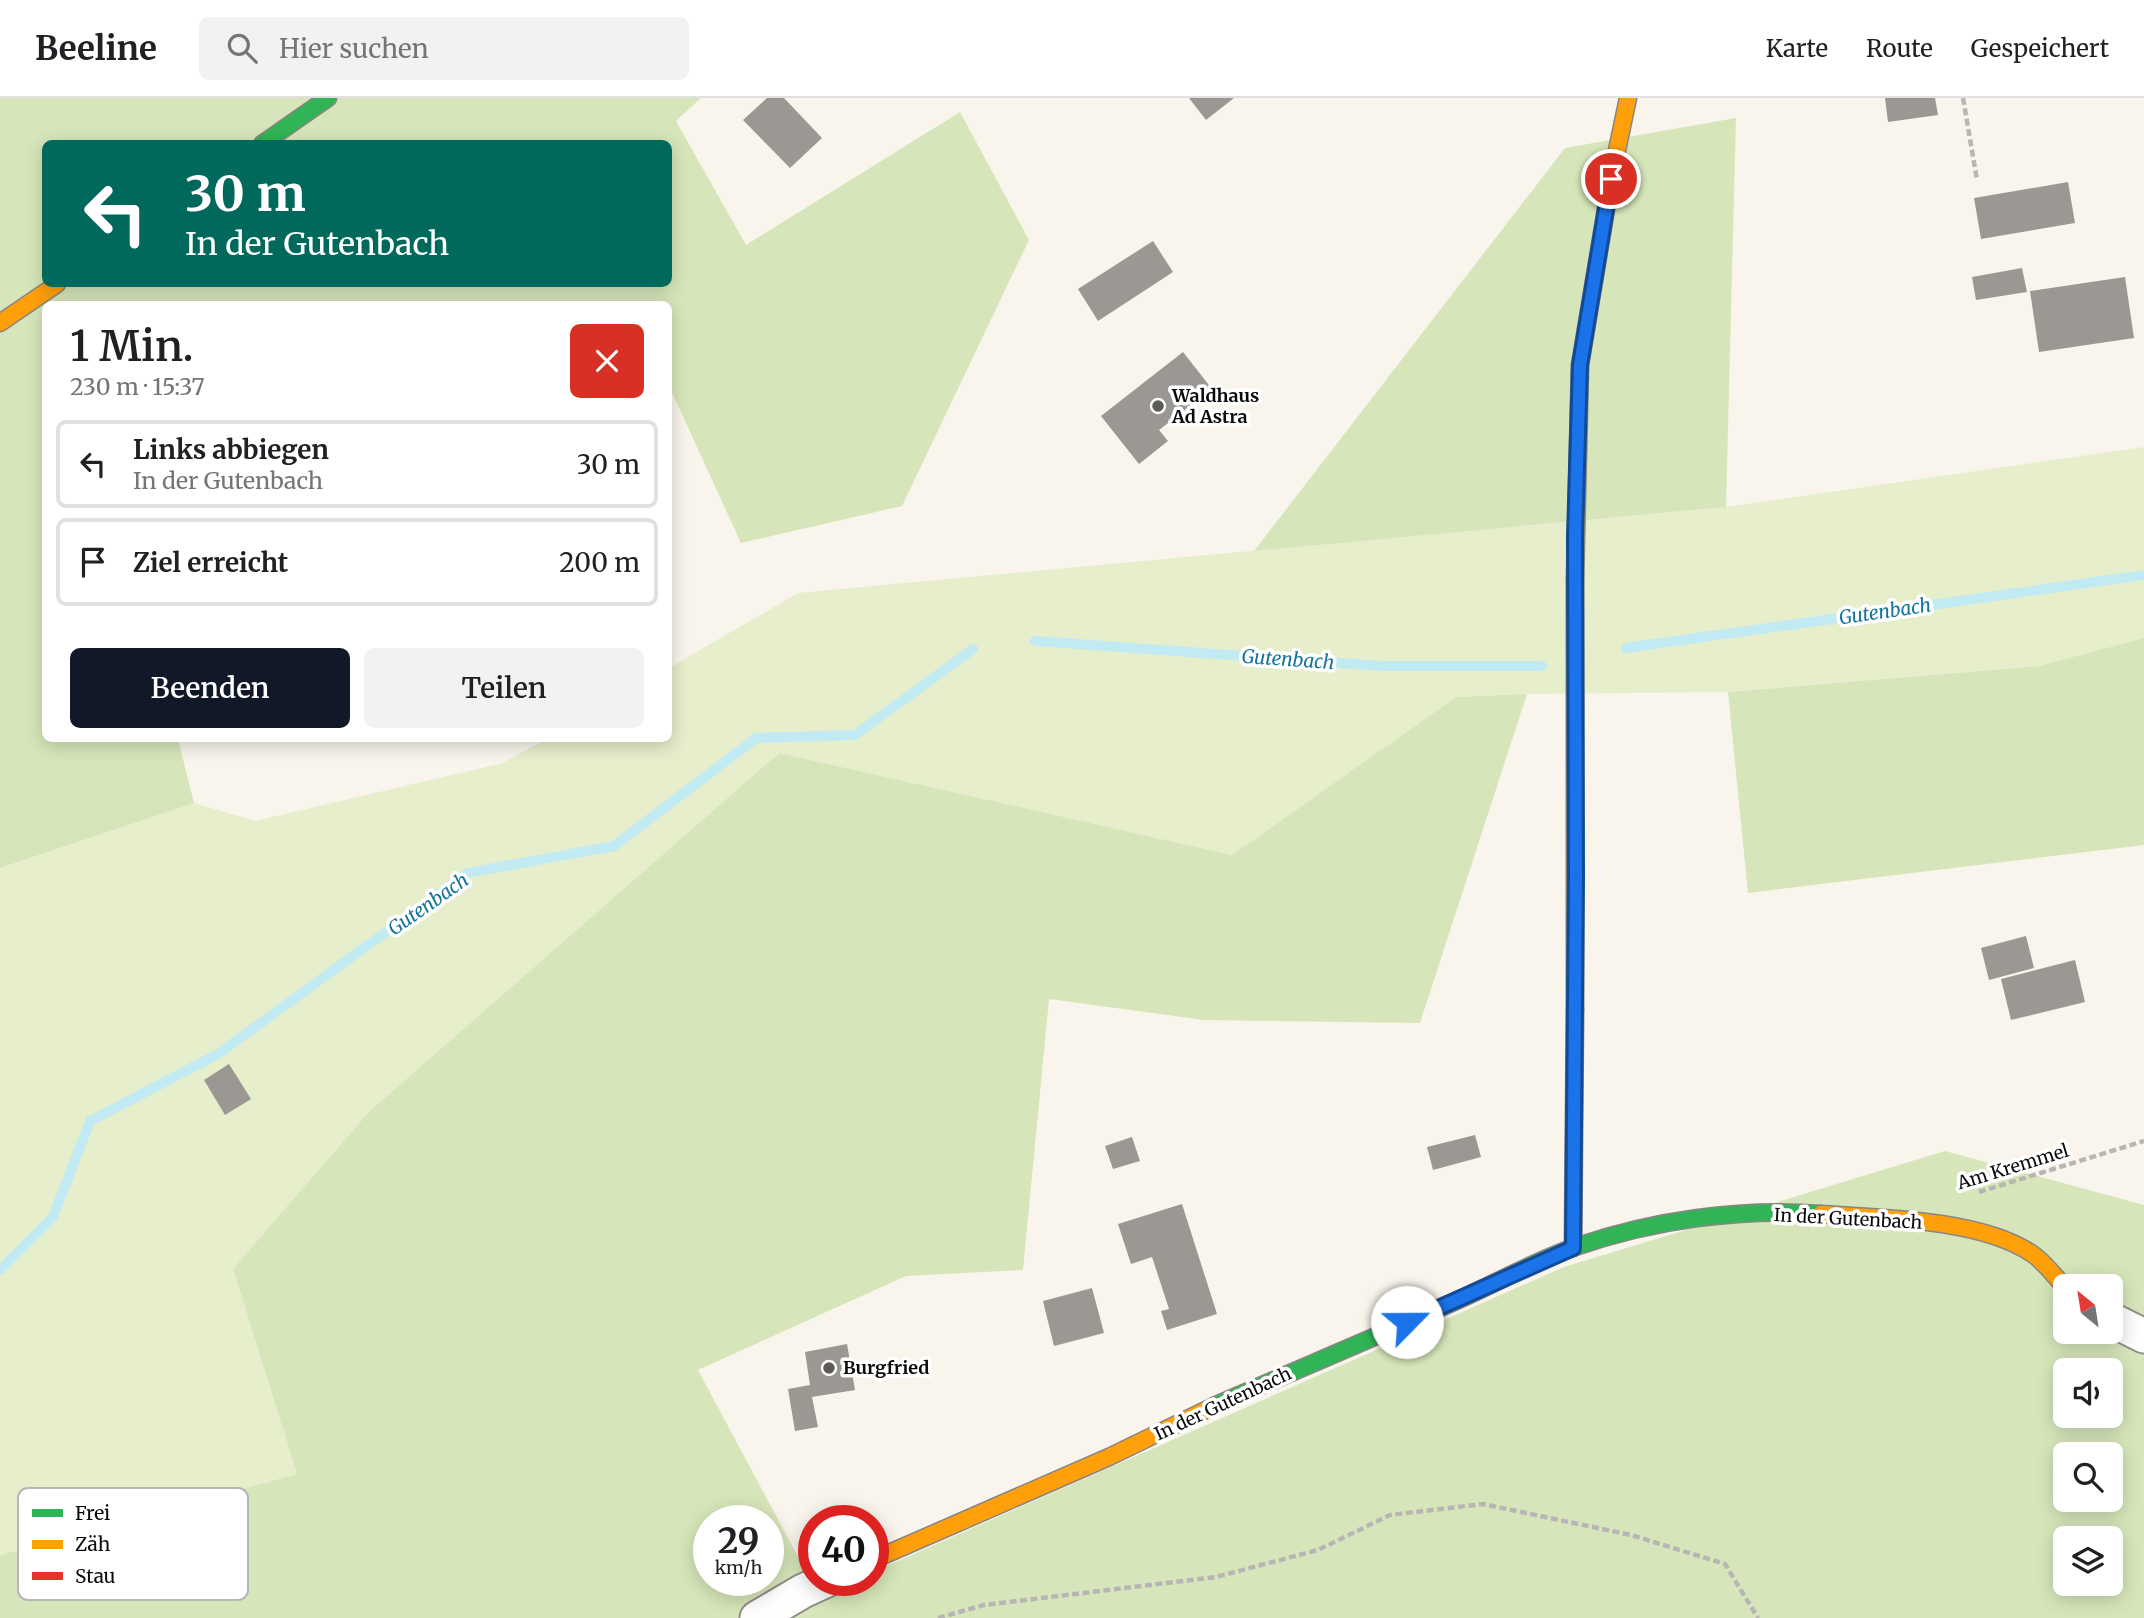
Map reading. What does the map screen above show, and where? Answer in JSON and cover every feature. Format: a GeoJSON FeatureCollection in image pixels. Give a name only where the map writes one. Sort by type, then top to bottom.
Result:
{"type":"FeatureCollection","features":[{"type":"Feature","properties":{"kind":"street"},"geometry":{"type":"LineString","coordinates":[[268,140],[328,98]]}},
{"type":"Feature","properties":{"kind":"street"},"geometry":{"type":"LineString","coordinates":[[1573,1248],[1575,537],[1580,365],[1611,179],[1628,98]]}},
{"type":"Feature","properties":{"kind":"street"},"geometry":{"type":"LineString","coordinates":[[0,323],[53,287]]}},
{"type":"Feature","properties":{"kind":"street","name":"In der Gutenbach"},"geometry":{"type":"LineString","coordinates":[[889,1553],[1109,1458],[1204,1410],[1573,1248],[1636,1228],[1696,1218],[1793,1212],[1891,1219],[1963,1228],[2010,1241],[2034,1254],[2053,1274]]}},
{"type":"Feature","properties":{"kind":"street"},"geometry":{"type":"LineString","coordinates":[[2123,1326],[2144,1336]]}},
{"type":"Feature","properties":{"kind":"street"},"geometry":{"type":"LineString","coordinates":[[757,1618],[798,1595]]}},
{"type":"Feature","properties":{"kind":"path"},"geometry":{"type":"LineString","coordinates":[[1963,98],[1977,180]]}},
{"type":"Feature","properties":{"kind":"path","name":"Am Kremmel"},"geometry":{"type":"LineString","coordinates":[[1971,1195],[2144,1141]]}},
{"type":"Feature","properties":{"kind":"path"},"geometry":{"type":"LineString","coordinates":[[938,1618],[984,1605],[1216,1577],[1318,1550],[1390,1515],[1483,1504],[1631,1535],[1725,1564],[1758,1618]]}},
{"type":"Feature","properties":{"kind":"green space"},"geometry":{"type":"Polygon","coordinates":[[[0,98],[701,98],[676,121],[746,245],[960,112],[1029,240],[902,506],[741,543],[672,393],[672,301],[42,301],[42,742],[179,742],[194,803],[0,868],[0,98]]]}},
{"type":"Feature","properties":{"kind":"green space"},"geometry":{"type":"Polygon","coordinates":[[[1736,118],[1726,507],[1254,551],[1565,148],[1736,118]]]}},
{"type":"Feature","properties":{"kind":"green space"},"geometry":{"type":"Polygon","coordinates":[[[2144,447],[2144,638],[2039,666],[1728,692],[1456,697],[1232,855],[778,753],[233,1269],[297,1474],[246,1488],[18,1488],[18,1550],[0,1555],[0,868],[194,803],[255,821],[503,763],[541,742],[672,742],[672,666],[798,593],[1726,507],[2144,447]]]}},
{"type":"Feature","properties":{"kind":"green space"},"geometry":{"type":"Polygon","coordinates":[[[2144,638],[2144,845],[1748,893],[1728,692],[2039,666],[2144,638]]]}},
{"type":"Feature","properties":{"kind":"green space"},"geometry":{"type":"Polygon","coordinates":[[[1527,694],[1420,1023],[1204,1020],[1049,999],[1023,1270],[906,1276],[698,1370],[770,1505],[693,1505],[693,1596],[784,1596],[784,1531],[798,1557],[798,1596],[889,1596],[889,1565],[1564,1267],[1945,1151],[2144,1205],[2144,1618],[0,1618],[0,1555],[18,1550],[18,1600],[248,1600],[248,1488],[246,1488],[297,1474],[233,1269],[369,1112],[779,753],[1232,855],[1456,697],[1527,694]]]}},
{"type":"Feature","properties":{"kind":"building"},"geometry":{"type":"Polygon","coordinates":[[[767,98],[784,98],[822,138],[790,168],[743,120],[767,98]]]}},
{"type":"Feature","properties":{"kind":"building"},"geometry":{"type":"Polygon","coordinates":[[[1189,98],[1234,98],[1206,120],[1189,98]]]}},
{"type":"Feature","properties":{"kind":"building"},"geometry":{"type":"Polygon","coordinates":[[[1885,98],[1935,98],[1938,115],[1888,122],[1885,98]]]}},
{"type":"Feature","properties":{"kind":"building"},"geometry":{"type":"Polygon","coordinates":[[[2068,182],[2075,223],[1981,239],[1974,198],[2068,182]]]}},
{"type":"Feature","properties":{"kind":"building"},"geometry":{"type":"Polygon","coordinates":[[[1153,241],[1173,272],[1098,321],[1078,289],[1153,241]]]}},
{"type":"Feature","properties":{"kind":"building"},"geometry":{"type":"Polygon","coordinates":[[[2022,268],[2027,292],[1976,300],[1972,277],[2022,268]]]}},
{"type":"Feature","properties":{"kind":"building"},"geometry":{"type":"Polygon","coordinates":[[[2125,277],[2134,338],[2039,352],[2030,291],[2125,277]]]}},
{"type":"Feature","properties":{"kind":"building"},"geometry":{"type":"Polygon","coordinates":[[[1183,352],[1212,389],[1159,430],[1168,441],[1139,464],[1101,416],[1183,352]]]}},
{"type":"Feature","properties":{"kind":"building"},"geometry":{"type":"Polygon","coordinates":[[[2026,936],[2034,968],[1989,980],[1981,948],[2026,936]]]}},
{"type":"Feature","properties":{"kind":"building"},"geometry":{"type":"Polygon","coordinates":[[[2075,960],[2085,1002],[2011,1020],[2001,979],[2075,960]]]}},
{"type":"Feature","properties":{"kind":"building"},"geometry":{"type":"Polygon","coordinates":[[[229,1064],[251,1099],[225,1115],[204,1080],[229,1064]]]}},
{"type":"Feature","properties":{"kind":"building"},"geometry":{"type":"Polygon","coordinates":[[[1475,1135],[1481,1157],[1433,1170],[1427,1147],[1475,1135]]]}},
{"type":"Feature","properties":{"kind":"building"},"geometry":{"type":"Polygon","coordinates":[[[1132,1137],[1140,1161],[1113,1169],[1105,1146],[1132,1137]]]}},
{"type":"Feature","properties":{"kind":"building"},"geometry":{"type":"Polygon","coordinates":[[[1182,1204],[1217,1314],[1167,1330],[1161,1311],[1169,1309],[1152,1257],[1131,1264],[1118,1224],[1182,1204]]]}},
{"type":"Feature","properties":{"kind":"building"},"geometry":{"type":"Polygon","coordinates":[[[1092,1288],[1104,1333],[1054,1346],[1043,1301],[1092,1288]]]}},
{"type":"Feature","properties":{"kind":"building","name":"Burgfried"},"geometry":{"type":"Polygon","coordinates":[[[847,1344],[855,1390],[812,1397],[818,1427],[795,1431],[788,1389],[810,1385],[805,1352],[847,1344]]]}},
{"type":"Feature","properties":{"kind":"waterway","name":"Gutenbach"},"geometry":{"type":"LineString","coordinates":[[1626,648],[2144,575]]}},
{"type":"Feature","properties":{"kind":"waterway","name":"Gutenbach"},"geometry":{"type":"LineString","coordinates":[[1035,641],[1382,666],[1542,666]]}},
{"type":"Feature","properties":{"kind":"waterway","name":"Gutenbach"},"geometry":{"type":"LineString","coordinates":[[0,1270],[53,1217],[90,1121],[218,1054],[467,873],[614,846],[756,738],[855,735],[973,649]]}},
{"type":"Feature","properties":{"kind":"traffic: fast"},"geometry":{"type":"LineString","coordinates":[[268,140],[328,98]]}},
{"type":"Feature","properties":{"kind":"traffic: fast"},"geometry":{"type":"LineString","coordinates":[[1575,579],[1575,1009]]}},
{"type":"Feature","properties":{"kind":"traffic: fast"},"geometry":{"type":"LineString","coordinates":[[1214,1406],[1575,1247],[1635,1230],[1696,1218],[1759,1213],[1821,1214]]}},
{"type":"Feature","properties":{"kind":"traffic: slow"},"geometry":{"type":"LineString","coordinates":[[1575,579],[1580,365],[1611,179],[1628,98]]}},
{"type":"Feature","properties":{"kind":"traffic: slow"},"geometry":{"type":"LineString","coordinates":[[0,323],[53,287]]}},
{"type":"Feature","properties":{"kind":"traffic: slow"},"geometry":{"type":"LineString","coordinates":[[1821,1214],[1930,1222],[1985,1233],[2031,1253],[2054,1274]]}},
{"type":"Feature","properties":{"kind":"traffic: slow"},"geometry":{"type":"LineString","coordinates":[[889,1553],[1109,1457],[1214,1406]]}},
{"type":"Feature","properties":{"kind":"traffic: jam"},"geometry":{"type":"LineString","coordinates":[[1573,1248],[1575,1009]]}},
{"type":"Feature","properties":{"kind":"place","name":"Waldhaus Ad Astra"},"geometry":{"type":"Point","coordinates":[1158,406]}},
{"type":"Feature","properties":{"kind":"place","name":"Burgfried"},"geometry":{"type":"Point","coordinates":[829,1368]}},
{"type":"Feature","properties":{"kind":"route"},"geometry":{"type":"LineString","coordinates":[[1407,1322],[1573,1248],[1575,537],[1580,365],[1611,179]]}}]}
